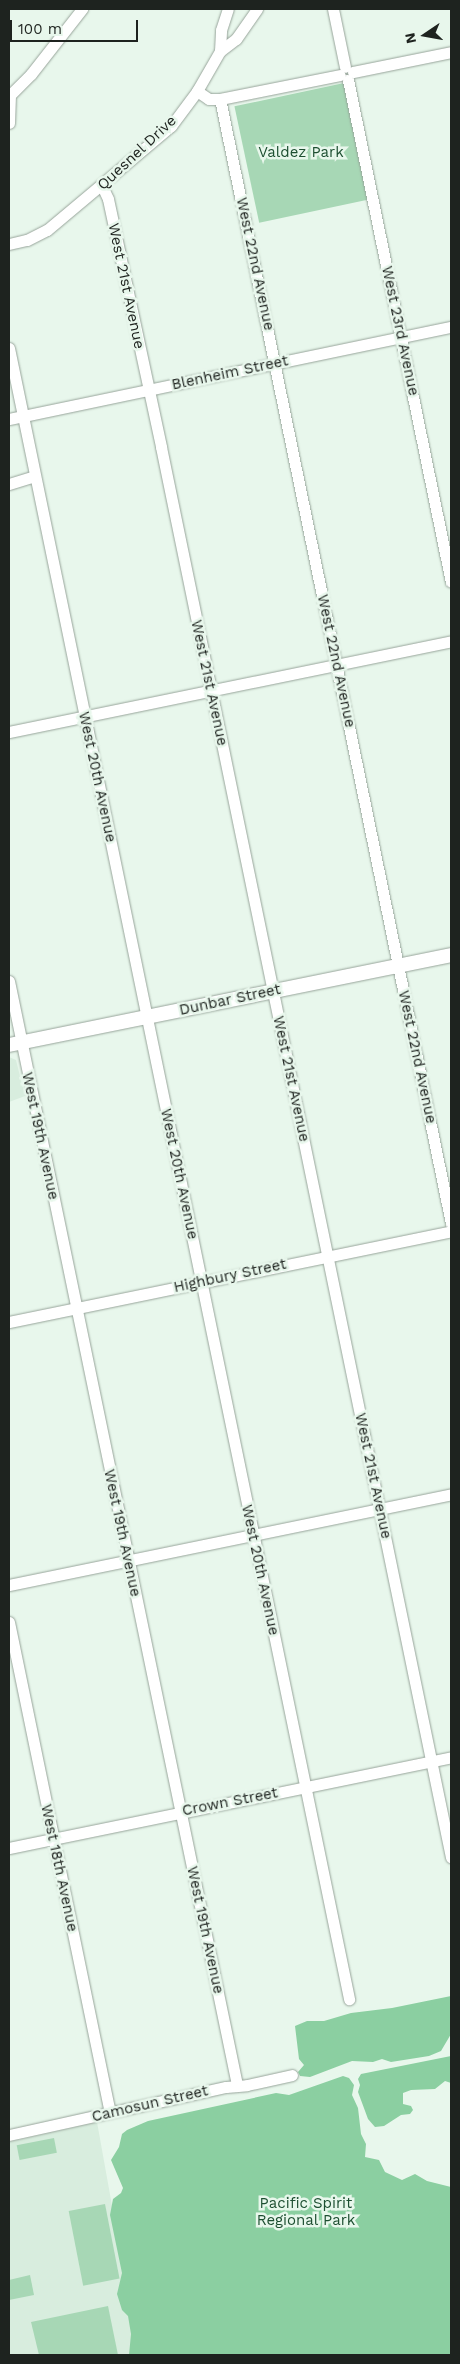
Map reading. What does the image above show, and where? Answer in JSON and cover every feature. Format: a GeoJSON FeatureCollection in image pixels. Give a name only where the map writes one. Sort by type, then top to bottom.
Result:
{"type":"FeatureCollection","features":[{"type":"Feature","properties":{"kind":"main road","name":"Dunbar Street"},"geometry":{"type":"LineString","coordinates":[[15,1044],[451,955]]}},
{"type":"Feature","properties":{"kind":"street"},"geometry":{"type":"LineString","coordinates":[[220,50],[222,30],[228,9]]}},
{"type":"Feature","properties":{"kind":"street","name":"Quesnel Drive"},"geometry":{"type":"LineString","coordinates":[[9,244],[27,240],[46,230],[102,186],[171,126],[197,91],[220,50],[236,38],[257,9]]}},
{"type":"Feature","properties":{"kind":"street","name":"West 23rd Avenue"},"geometry":{"type":"LineString","coordinates":[[333,9],[451,582]]}},
{"type":"Feature","properties":{"kind":"street"},"geometry":{"type":"LineString","coordinates":[[9,123],[9,96],[31,74],[77,11]]}},
{"type":"Feature","properties":{"kind":"street"},"geometry":{"type":"LineString","coordinates":[[197,91],[209,99],[220,98],[451,52]]}},
{"type":"Feature","properties":{"kind":"street","name":"West 22nd Avenue"},"geometry":{"type":"LineString","coordinates":[[220,98],[451,1223]]}},
{"type":"Feature","properties":{"kind":"street","name":"West 21st Avenue"},"geometry":{"type":"LineString","coordinates":[[102,186],[108,199],[211,691],[451,1857]]}},
{"type":"Feature","properties":{"kind":"street","name":"Blenheim Street"},"geometry":{"type":"LineString","coordinates":[[9,419],[451,327]]}},
{"type":"Feature","properties":{"kind":"street","name":"West 20th Avenue"},"geometry":{"type":"LineString","coordinates":[[9,348],[349,1999]]}},
{"type":"Feature","properties":{"kind":"street"},"geometry":{"type":"LineString","coordinates":[[9,484],[35,476]]}},
{"type":"Feature","properties":{"kind":"street"},"geometry":{"type":"LineString","coordinates":[[9,732],[451,641]]}},
{"type":"Feature","properties":{"kind":"street","name":"West 19th Avenue"},"geometry":{"type":"LineString","coordinates":[[9,981],[15,1044],[76,1308],[237,2085]]}},
{"type":"Feature","properties":{"kind":"street","name":"Highbury Street"},"geometry":{"type":"LineString","coordinates":[[9,1322],[451,1230]]}},
{"type":"Feature","properties":{"kind":"street"},"geometry":{"type":"LineString","coordinates":[[9,1585],[451,1494]]}},
{"type":"Feature","properties":{"kind":"street","name":"West 18th Avenue"},"geometry":{"type":"LineString","coordinates":[[9,1622],[110,2114]]}},
{"type":"Feature","properties":{"kind":"street","name":"Crown Street"},"geometry":{"type":"LineString","coordinates":[[9,1848],[451,1757]]}},
{"type":"Feature","properties":{"kind":"street","name":"Camosun Street"},"geometry":{"type":"LineString","coordinates":[[9,2135],[237,2085],[246,2085],[292,2075]]}},
{"type":"Feature","properties":{"kind":"shaded area"},"geometry":{"type":"Polygon","coordinates":[[[9,1057],[16,1060],[25,1096],[9,1102],[9,1057]]]}},
{"type":"Feature","properties":{"kind":"shaded area"},"geometry":{"type":"Polygon","coordinates":[[[97,2122],[141,2355],[9,2355],[9,2142],[97,2122]]]}},
{"type":"Feature","properties":{"kind":"green space","name":"Valdez Park"},"geometry":{"type":"Polygon","coordinates":[[[344,83],[369,199],[259,223],[234,106],[344,83]]]}},
{"type":"Feature","properties":{"kind":"green space"},"geometry":{"type":"Polygon","coordinates":[[[451,1996],[451,2034],[441,2051],[429,2056],[391,2062],[382,2059],[373,2062],[352,2061],[310,2077],[300,2076],[298,2072],[304,2065],[299,2059],[295,2026],[307,2021],[324,2021],[351,2013],[392,2008],[451,1996]]]}},
{"type":"Feature","properties":{"kind":"green space"},"geometry":{"type":"Polygon","coordinates":[[[451,2056],[451,2083],[445,2081],[435,2089],[411,2090],[403,2093],[403,2104],[411,2106],[413,2110],[410,2114],[401,2115],[384,2126],[375,2127],[368,2119],[358,2092],[360,2085],[358,2079],[361,2074],[451,2056]]]}},
{"type":"Feature","properties":{"kind":"green space","name":"Pacific Spirit Regional Park"},"geometry":{"type":"Polygon","coordinates":[[[343,2076],[349,2078],[354,2085],[352,2095],[358,2108],[361,2134],[366,2144],[365,2157],[379,2160],[385,2172],[402,2180],[415,2174],[427,2181],[451,2187],[451,2355],[129,2355],[131,2334],[128,2316],[122,2310],[117,2294],[122,2273],[110,2215],[113,2199],[121,2193],[123,2188],[111,2160],[119,2147],[122,2134],[148,2121],[276,2093],[289,2095],[343,2076]]]}},
{"type":"Feature","properties":{"kind":"green space"},"geometry":{"type":"Polygon","coordinates":[[[54,2138],[57,2153],[20,2160],[17,2145],[54,2138]]]}},
{"type":"Feature","properties":{"kind":"green space"},"geometry":{"type":"Polygon","coordinates":[[[105,2204],[120,2279],[83,2286],[69,2211],[105,2204]]]}},
{"type":"Feature","properties":{"kind":"green space"},"geometry":{"type":"Polygon","coordinates":[[[30,2275],[34,2295],[9,2300],[9,2280],[30,2275]]]}},
{"type":"Feature","properties":{"kind":"green space"},"geometry":{"type":"Polygon","coordinates":[[[108,2306],[118,2355],[39,2355],[31,2322],[108,2306]]]}}]}
